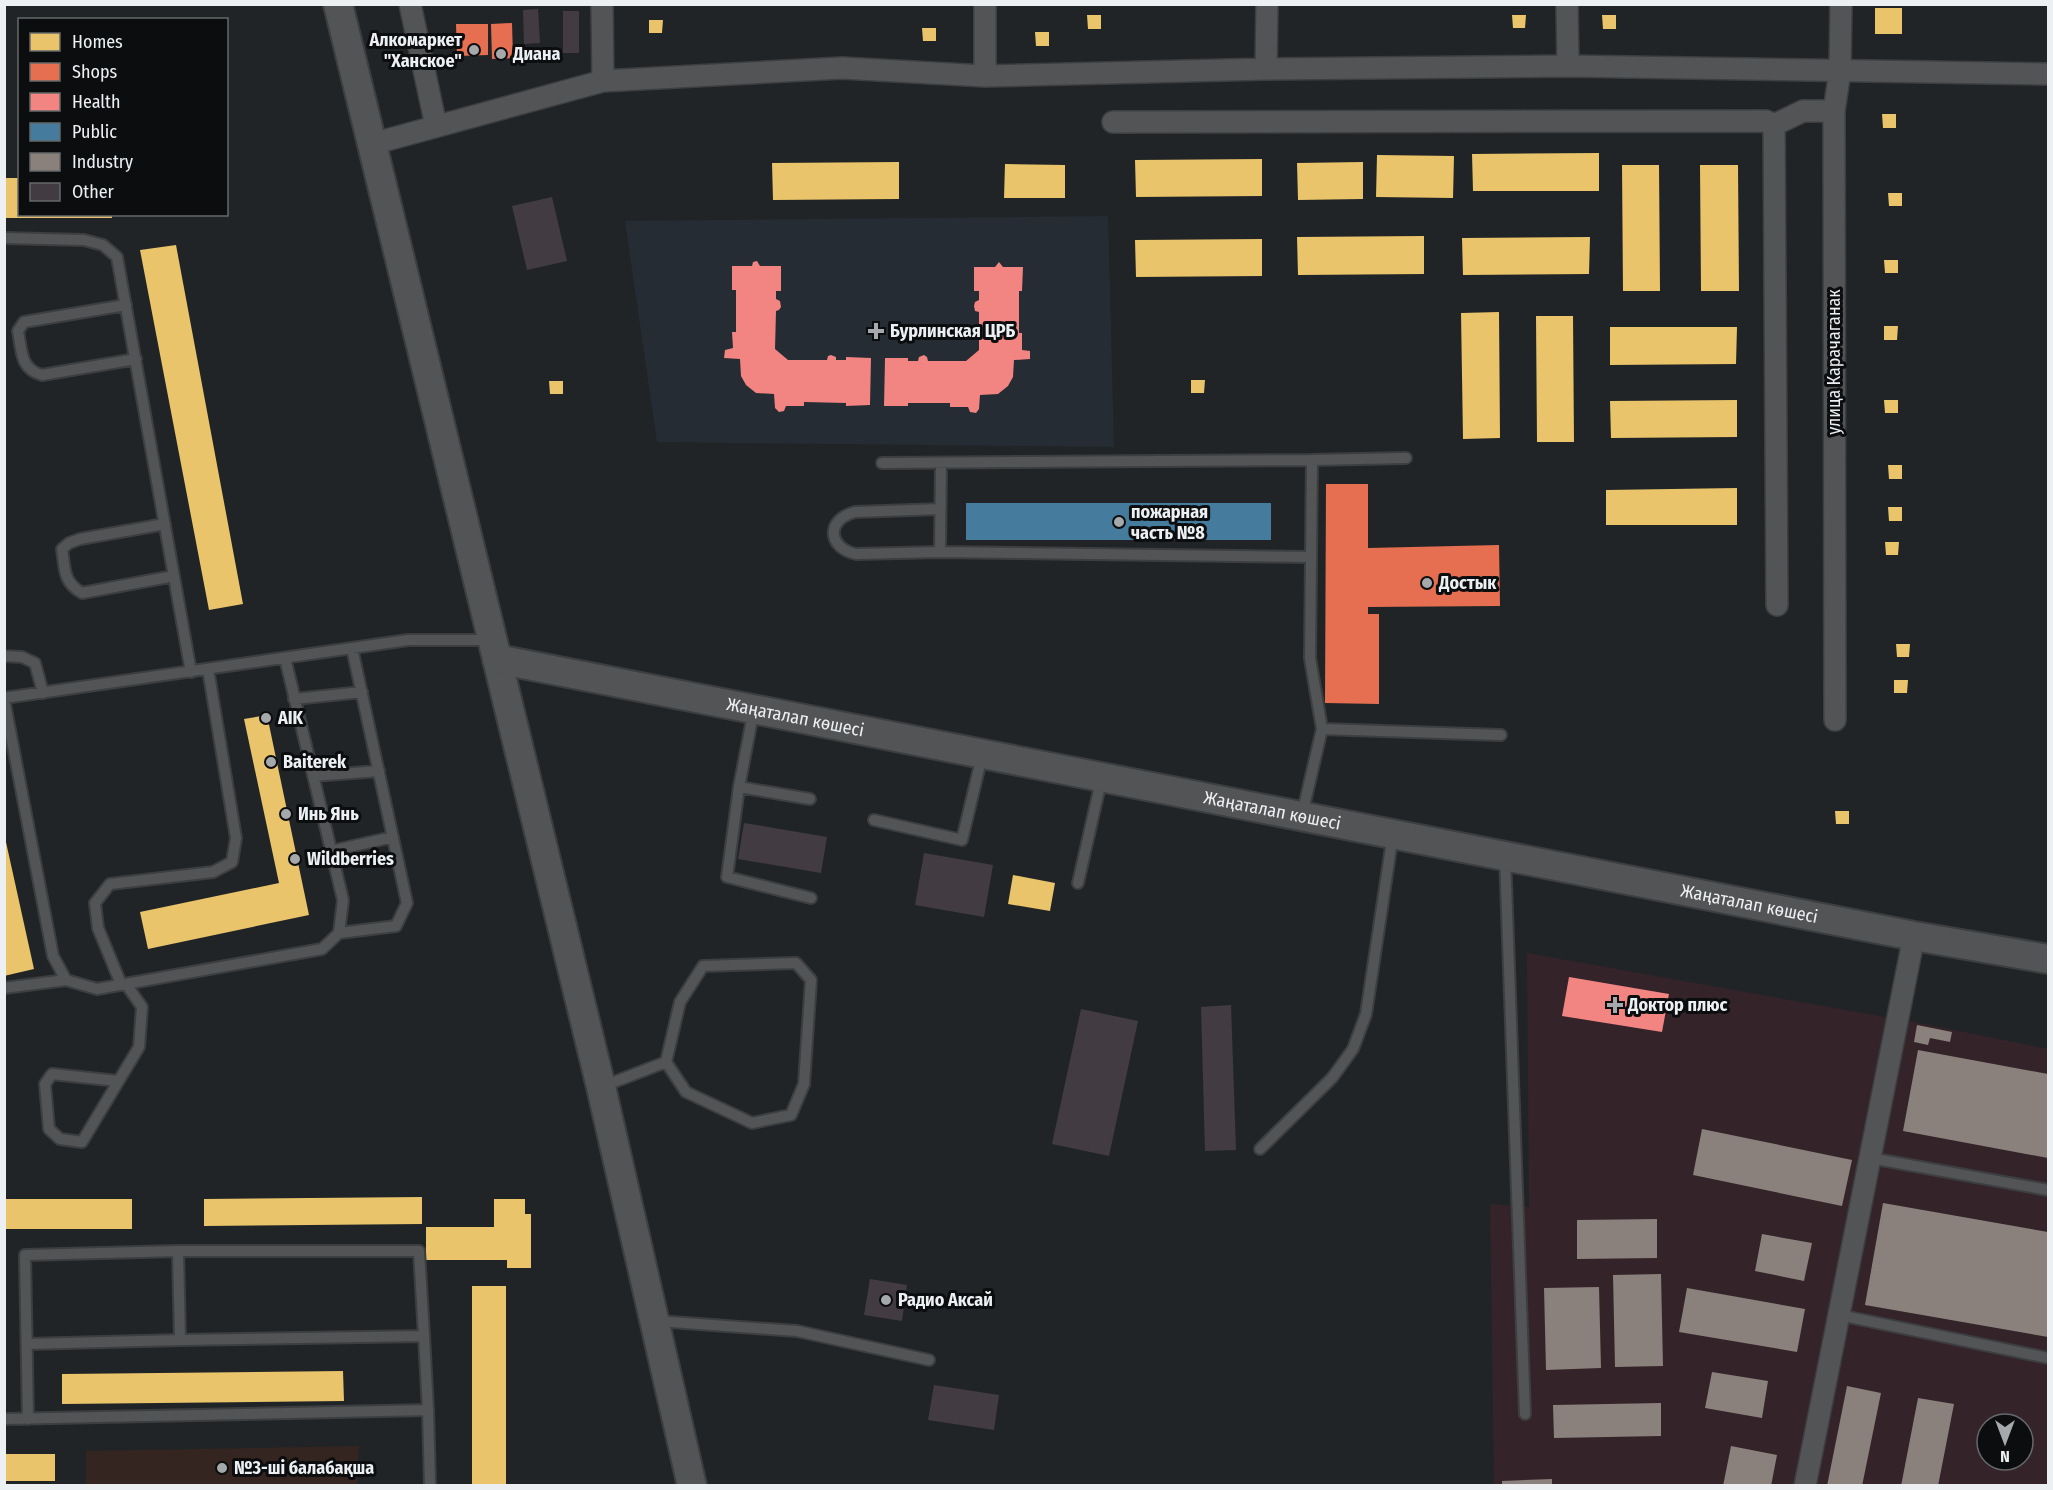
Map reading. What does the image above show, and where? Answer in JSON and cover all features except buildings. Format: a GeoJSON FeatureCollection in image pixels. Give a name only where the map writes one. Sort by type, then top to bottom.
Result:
{"type":"FeatureCollection","features":[{"type":"Feature","properties":{"kind":"main road"},"geometry":{"type":"LineString","coordinates":[[338,4],[601,1087],[692,1485]]}},
{"type":"Feature","properties":{"kind":"main road","name":"Жаңаталап көшесі"},"geometry":{"type":"LineString","coordinates":[[495,650],[754,709],[1914,936],[2049,959]]}},
{"type":"Feature","properties":{"kind":"street"},"geometry":{"type":"LineString","coordinates":[[410,4],[436,126]]}},
{"type":"Feature","properties":{"kind":"street"},"geometry":{"type":"LineString","coordinates":[[602,4],[603,81]]}},
{"type":"Feature","properties":{"kind":"street"},"geometry":{"type":"LineString","coordinates":[[985,4],[985,76]]}},
{"type":"Feature","properties":{"kind":"street"},"geometry":{"type":"LineString","coordinates":[[1266,69],[1267,4]]}},
{"type":"Feature","properties":{"kind":"street"},"geometry":{"type":"LineString","coordinates":[[1567,4],[1568,66]]}},
{"type":"Feature","properties":{"kind":"street","name":"улица Карачаганак"},"geometry":{"type":"LineString","coordinates":[[1835,720],[1834,111],[1840,71],[1841,4]]}},
{"type":"Feature","properties":{"kind":"street"},"geometry":{"type":"LineString","coordinates":[[372,144],[603,81],[842,68],[985,76],[1266,69],[1568,66],[2049,74]]}},
{"type":"Feature","properties":{"kind":"street"},"geometry":{"type":"LineString","coordinates":[[1774,125],[1803,111],[1834,111]]}},
{"type":"Feature","properties":{"kind":"street"},"geometry":{"type":"LineString","coordinates":[[1113,122],[1766,121],[1774,125]]}},
{"type":"Feature","properties":{"kind":"street"},"geometry":{"type":"LineString","coordinates":[[1774,125],[1777,604]]}},
{"type":"Feature","properties":{"kind":"street"},"geometry":{"type":"LineString","coordinates":[[1805,1485],[1914,936]]}},
{"type":"Feature","properties":{"kind":"lane"},"geometry":{"type":"LineString","coordinates":[[4,238],[84,240],[103,245],[117,257],[191,672]]}},
{"type":"Feature","properties":{"kind":"lane"},"geometry":{"type":"LineString","coordinates":[[126,305],[24,322],[18,332],[25,363],[31,372],[42,375],[136,358]]}},
{"type":"Feature","properties":{"kind":"lane"},"geometry":{"type":"LineString","coordinates":[[882,463],[1406,458]]}},
{"type":"Feature","properties":{"kind":"lane"},"geometry":{"type":"LineString","coordinates":[[1302,815],[1322,729],[1310,658],[1312,460]]}},
{"type":"Feature","properties":{"kind":"lane"},"geometry":{"type":"LineString","coordinates":[[940,552],[941,463]]}},
{"type":"Feature","properties":{"kind":"lane"},"geometry":{"type":"LineString","coordinates":[[940,509],[855,512],[843,515],[835,524],[834,533],[837,542],[845,551],[856,554],[940,552],[1310,557]]}},
{"type":"Feature","properties":{"kind":"lane"},"geometry":{"type":"LineString","coordinates":[[165,524],[69,543],[62,549],[66,578],[72,587],[82,594],[174,576]]}},
{"type":"Feature","properties":{"kind":"lane"},"geometry":{"type":"LineString","coordinates":[[66,980],[53,956],[4,699],[408,640],[495,650]]}},
{"type":"Feature","properties":{"kind":"lane"},"geometry":{"type":"LineString","coordinates":[[4,988],[66,980],[97,989],[322,950],[339,933],[396,926],[407,903],[352,648]]}},
{"type":"Feature","properties":{"kind":"lane"},"geometry":{"type":"LineString","coordinates":[[4,656],[22,657],[35,663],[43,693]]}},
{"type":"Feature","properties":{"kind":"lane"},"geometry":{"type":"LineString","coordinates":[[285,658],[343,900],[339,933]]}},
{"type":"Feature","properties":{"kind":"lane"},"geometry":{"type":"LineString","coordinates":[[118,1081],[52,1074],[45,1084],[50,1130],[60,1139],[82,1142],[139,1047],[142,1007],[123,984],[98,928],[95,903],[110,884],[213,872],[232,862],[237,838],[208,669]]}},
{"type":"Feature","properties":{"kind":"lane"},"geometry":{"type":"LineString","coordinates":[[294,699],[362,692]]}},
{"type":"Feature","properties":{"kind":"lane"},"geometry":{"type":"LineString","coordinates":[[754,709],[738,787],[727,877],[811,898]]}},
{"type":"Feature","properties":{"kind":"lane"},"geometry":{"type":"LineString","coordinates":[[1322,729],[1501,735]]}},
{"type":"Feature","properties":{"kind":"lane"},"geometry":{"type":"LineString","coordinates":[[874,820],[962,840],[982,754]]}},
{"type":"Feature","properties":{"kind":"lane"},"geometry":{"type":"LineString","coordinates":[[313,776],[379,771]]}},
{"type":"Feature","properties":{"kind":"lane"},"geometry":{"type":"LineString","coordinates":[[1078,882],[1102,777]]}},
{"type":"Feature","properties":{"kind":"lane"},"geometry":{"type":"LineString","coordinates":[[738,787],[810,799]]}},
{"type":"Feature","properties":{"kind":"lane"},"geometry":{"type":"LineString","coordinates":[[1260,1149],[1332,1078],[1353,1049],[1366,1014],[1393,833]]}},
{"type":"Feature","properties":{"kind":"lane"},"geometry":{"type":"LineString","coordinates":[[331,851],[393,837]]}},
{"type":"Feature","properties":{"kind":"lane"},"geometry":{"type":"LineString","coordinates":[[1505,856],[1525,1414]]}},
{"type":"Feature","properties":{"kind":"lane"},"geometry":{"type":"LineString","coordinates":[[796,963],[811,980],[804,1084],[791,1115],[752,1123],[686,1092],[666,1062],[680,1002],[703,966],[796,963]]}},
{"type":"Feature","properties":{"kind":"lane"},"geometry":{"type":"LineString","coordinates":[[601,1087],[666,1062]]}},
{"type":"Feature","properties":{"kind":"lane"},"geometry":{"type":"LineString","coordinates":[[1870,1158],[2049,1190]]}},
{"type":"Feature","properties":{"kind":"lane"},"geometry":{"type":"LineString","coordinates":[[178,1251],[180,1340]]}},
{"type":"Feature","properties":{"kind":"lane"},"geometry":{"type":"LineString","coordinates":[[28,1419],[25,1255],[178,1251],[419,1251],[430,1485]]}},
{"type":"Feature","properties":{"kind":"lane"},"geometry":{"type":"LineString","coordinates":[[1839,1315],[2049,1358]]}},
{"type":"Feature","properties":{"kind":"lane"},"geometry":{"type":"LineString","coordinates":[[654,1321],[797,1331],[929,1360]]}},
{"type":"Feature","properties":{"kind":"lane"},"geometry":{"type":"LineString","coordinates":[[27,1344],[424,1336]]}},
{"type":"Feature","properties":{"kind":"lane"},"geometry":{"type":"LineString","coordinates":[[4,1419],[428,1410]]}},
{"type":"Feature","properties":{"kind":"shaded area","name":"Бурлинская ЦРБ"},"geometry":{"type":"Polygon","coordinates":[[[1108,216],[1114,447],[657,442],[625,221],[1108,216]]]}},
{"type":"Feature","properties":{"kind":"shaded area"},"geometry":{"type":"Polygon","coordinates":[[[1527,953],[1924,1024],[2048,1049],[2048,1485],[1494,1485],[1490,1204],[1529,1207],[1527,953]]]}},
{"type":"Feature","properties":{"kind":"shaded area","name":"№3-ші балабақша"},"geometry":{"type":"Polygon","coordinates":[[[359,1446],[357,1485],[86,1485],[86,1451],[359,1446]]]}},
{"type":"Feature","properties":{"kind":"place","name":"Алкомаркет \"Ханское\""},"geometry":{"type":"Point","coordinates":[474,50]}},
{"type":"Feature","properties":{"kind":"place","name":"Диана"},"geometry":{"type":"Point","coordinates":[501,54]}},
{"type":"Feature","properties":{"kind":"place","name":"Бурлинская ЦРБ"},"geometry":{"type":"Point","coordinates":[876,331]}},
{"type":"Feature","properties":{"kind":"place","name":"пожарная часть №8"},"geometry":{"type":"Point","coordinates":[1119,522]}},
{"type":"Feature","properties":{"kind":"place","name":"Достык"},"geometry":{"type":"Point","coordinates":[1427,583]}},
{"type":"Feature","properties":{"kind":"place","name":"AIK"},"geometry":{"type":"Point","coordinates":[266,718]}},
{"type":"Feature","properties":{"kind":"place","name":"Baiterek"},"geometry":{"type":"Point","coordinates":[271,762]}},
{"type":"Feature","properties":{"kind":"place","name":"Инь Янь"},"geometry":{"type":"Point","coordinates":[286,814]}},
{"type":"Feature","properties":{"kind":"place","name":"Wildberries"},"geometry":{"type":"Point","coordinates":[295,859]}},
{"type":"Feature","properties":{"kind":"place","name":"Доктор плюс"},"geometry":{"type":"Point","coordinates":[1615,1005]}},
{"type":"Feature","properties":{"kind":"place","name":"Радио Аксай"},"geometry":{"type":"Point","coordinates":[886,1300]}},
{"type":"Feature","properties":{"kind":"place","name":"№3-ші балабақша"},"geometry":{"type":"Point","coordinates":[222,1468]}}]}
